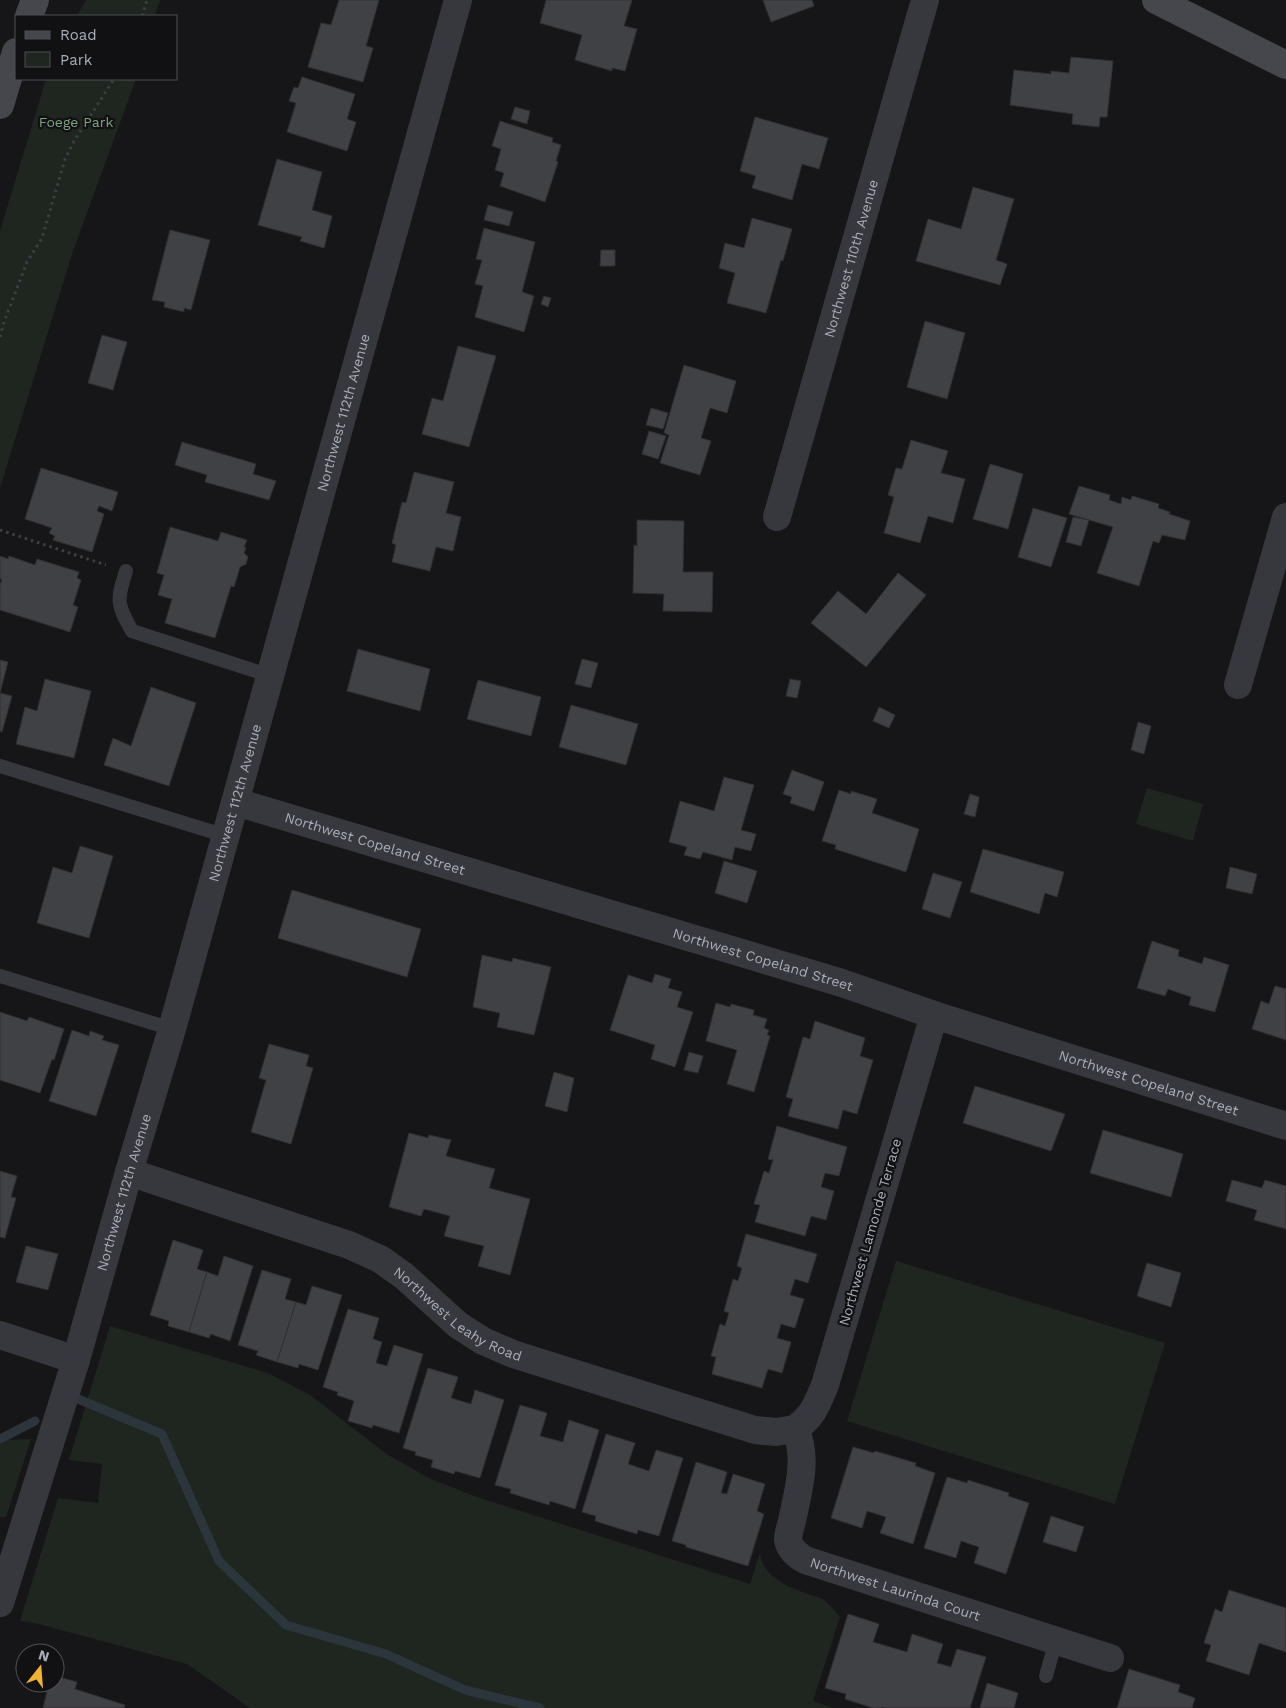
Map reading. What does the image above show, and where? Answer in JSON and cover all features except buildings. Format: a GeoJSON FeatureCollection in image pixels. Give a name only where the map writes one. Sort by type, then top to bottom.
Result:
{"type":"FeatureCollection","features":[{"type":"Feature","properties":{"kind":"main road"},"geometry":{"type":"LineString","coordinates":[[29,15],[35,0]]}},
{"type":"Feature","properties":{"kind":"main road"},"geometry":{"type":"LineString","coordinates":[[1156,0],[1286,64]]}},
{"type":"Feature","properties":{"kind":"main road"},"geometry":{"type":"LineString","coordinates":[[0,105],[15,55]]}},
{"type":"Feature","properties":{"kind":"street","name":"Northwest 112th Avenue"},"geometry":{"type":"LineString","coordinates":[[0,1603],[76,1360],[172,1029],[458,0]]}},
{"type":"Feature","properties":{"kind":"street","name":"Northwest 110th Avenue"},"geometry":{"type":"LineString","coordinates":[[777,517],[926,0]]}},
{"type":"Feature","properties":{"kind":"street"},"geometry":{"type":"LineString","coordinates":[[1238,685],[1286,518]]}},
{"type":"Feature","properties":{"kind":"street","name":"Northwest Copeland Street"},"geometry":{"type":"LineString","coordinates":[[236,802],[842,983],[934,1015],[1286,1126]]}},
{"type":"Feature","properties":{"kind":"street","name":"Northwest Lamonde Terrace"},"geometry":{"type":"LineString","coordinates":[[797,1434],[817,1405],[825,1385],[934,1015]]}},
{"type":"Feature","properties":{"kind":"street","name":"Northwest Leahy Road"},"geometry":{"type":"LineString","coordinates":[[129,1172],[357,1248],[380,1259],[404,1276],[458,1325],[483,1341],[513,1354],[755,1430],[797,1434]]}},
{"type":"Feature","properties":{"kind":"street"},"geometry":{"type":"LineString","coordinates":[[0,1335],[76,1360]]}},
{"type":"Feature","properties":{"kind":"street","name":"Northwest Laurinda Court"},"geometry":{"type":"LineString","coordinates":[[797,1434],[802,1467],[788,1540],[794,1553],[805,1560],[1110,1658]]}},
{"type":"Feature","properties":{"kind":"lane"},"geometry":{"type":"LineString","coordinates":[[126,571],[118,597],[122,614],[132,630],[271,676]]}},
{"type":"Feature","properties":{"kind":"lane"},"geometry":{"type":"LineString","coordinates":[[0,766],[226,836]]}},
{"type":"Feature","properties":{"kind":"lane"},"geometry":{"type":"LineString","coordinates":[[0,976],[172,1029]]}},
{"type":"Feature","properties":{"kind":"lane"},"geometry":{"type":"LineString","coordinates":[[1046,1676],[1056,1640]]}},
{"type":"Feature","properties":{"kind":"path"},"geometry":{"type":"LineString","coordinates":[[142,15],[147,0]]}},
{"type":"Feature","properties":{"kind":"path"},"geometry":{"type":"LineString","coordinates":[[0,337],[27,262],[42,238],[65,159],[74,141],[113,80]]}},
{"type":"Feature","properties":{"kind":"path"},"geometry":{"type":"LineString","coordinates":[[0,530],[126,571]]}},
{"type":"Feature","properties":{"kind":"green space"},"geometry":{"type":"Polygon","coordinates":[[[86,0],[160,0],[155,15],[78,15],[86,0]]]}},
{"type":"Feature","properties":{"kind":"green space","name":"Foege Park"},"geometry":{"type":"Polygon","coordinates":[[[46,80],[136,80],[72,254],[0,488],[0,231],[46,80]]]}},
{"type":"Feature","properties":{"kind":"green space"},"geometry":{"type":"Polygon","coordinates":[[[1147,788],[1203,804],[1193,841],[1136,824],[1147,788]]]}},
{"type":"Feature","properties":{"kind":"green space"},"geometry":{"type":"Polygon","coordinates":[[[896,1261],[1165,1343],[1115,1504],[847,1421],[896,1261]]]}},
{"type":"Feature","properties":{"kind":"green space"},"geometry":{"type":"Polygon","coordinates":[[[110,1326],[268,1373],[310,1395],[388,1455],[431,1479],[477,1497],[750,1584],[760,1553],[766,1568],[776,1579],[822,1599],[840,1617],[813,1701],[833,1708],[250,1708],[187,1664],[35,1623],[20,1621],[58,1498],[98,1503],[102,1464],[69,1460],[110,1326]]]}},
{"type":"Feature","properties":{"kind":"green space"},"geometry":{"type":"Polygon","coordinates":[[[31,1439],[6,1517],[0,1517],[0,1440],[31,1439]]]}},
{"type":"Feature","properties":{"kind":"waterway"},"geometry":{"type":"LineString","coordinates":[[78,1399],[162,1434],[219,1561],[286,1625],[386,1654],[465,1690],[540,1708]]}},
{"type":"Feature","properties":{"kind":"waterway"},"geometry":{"type":"LineString","coordinates":[[0,1439],[35,1421]]}}]}
